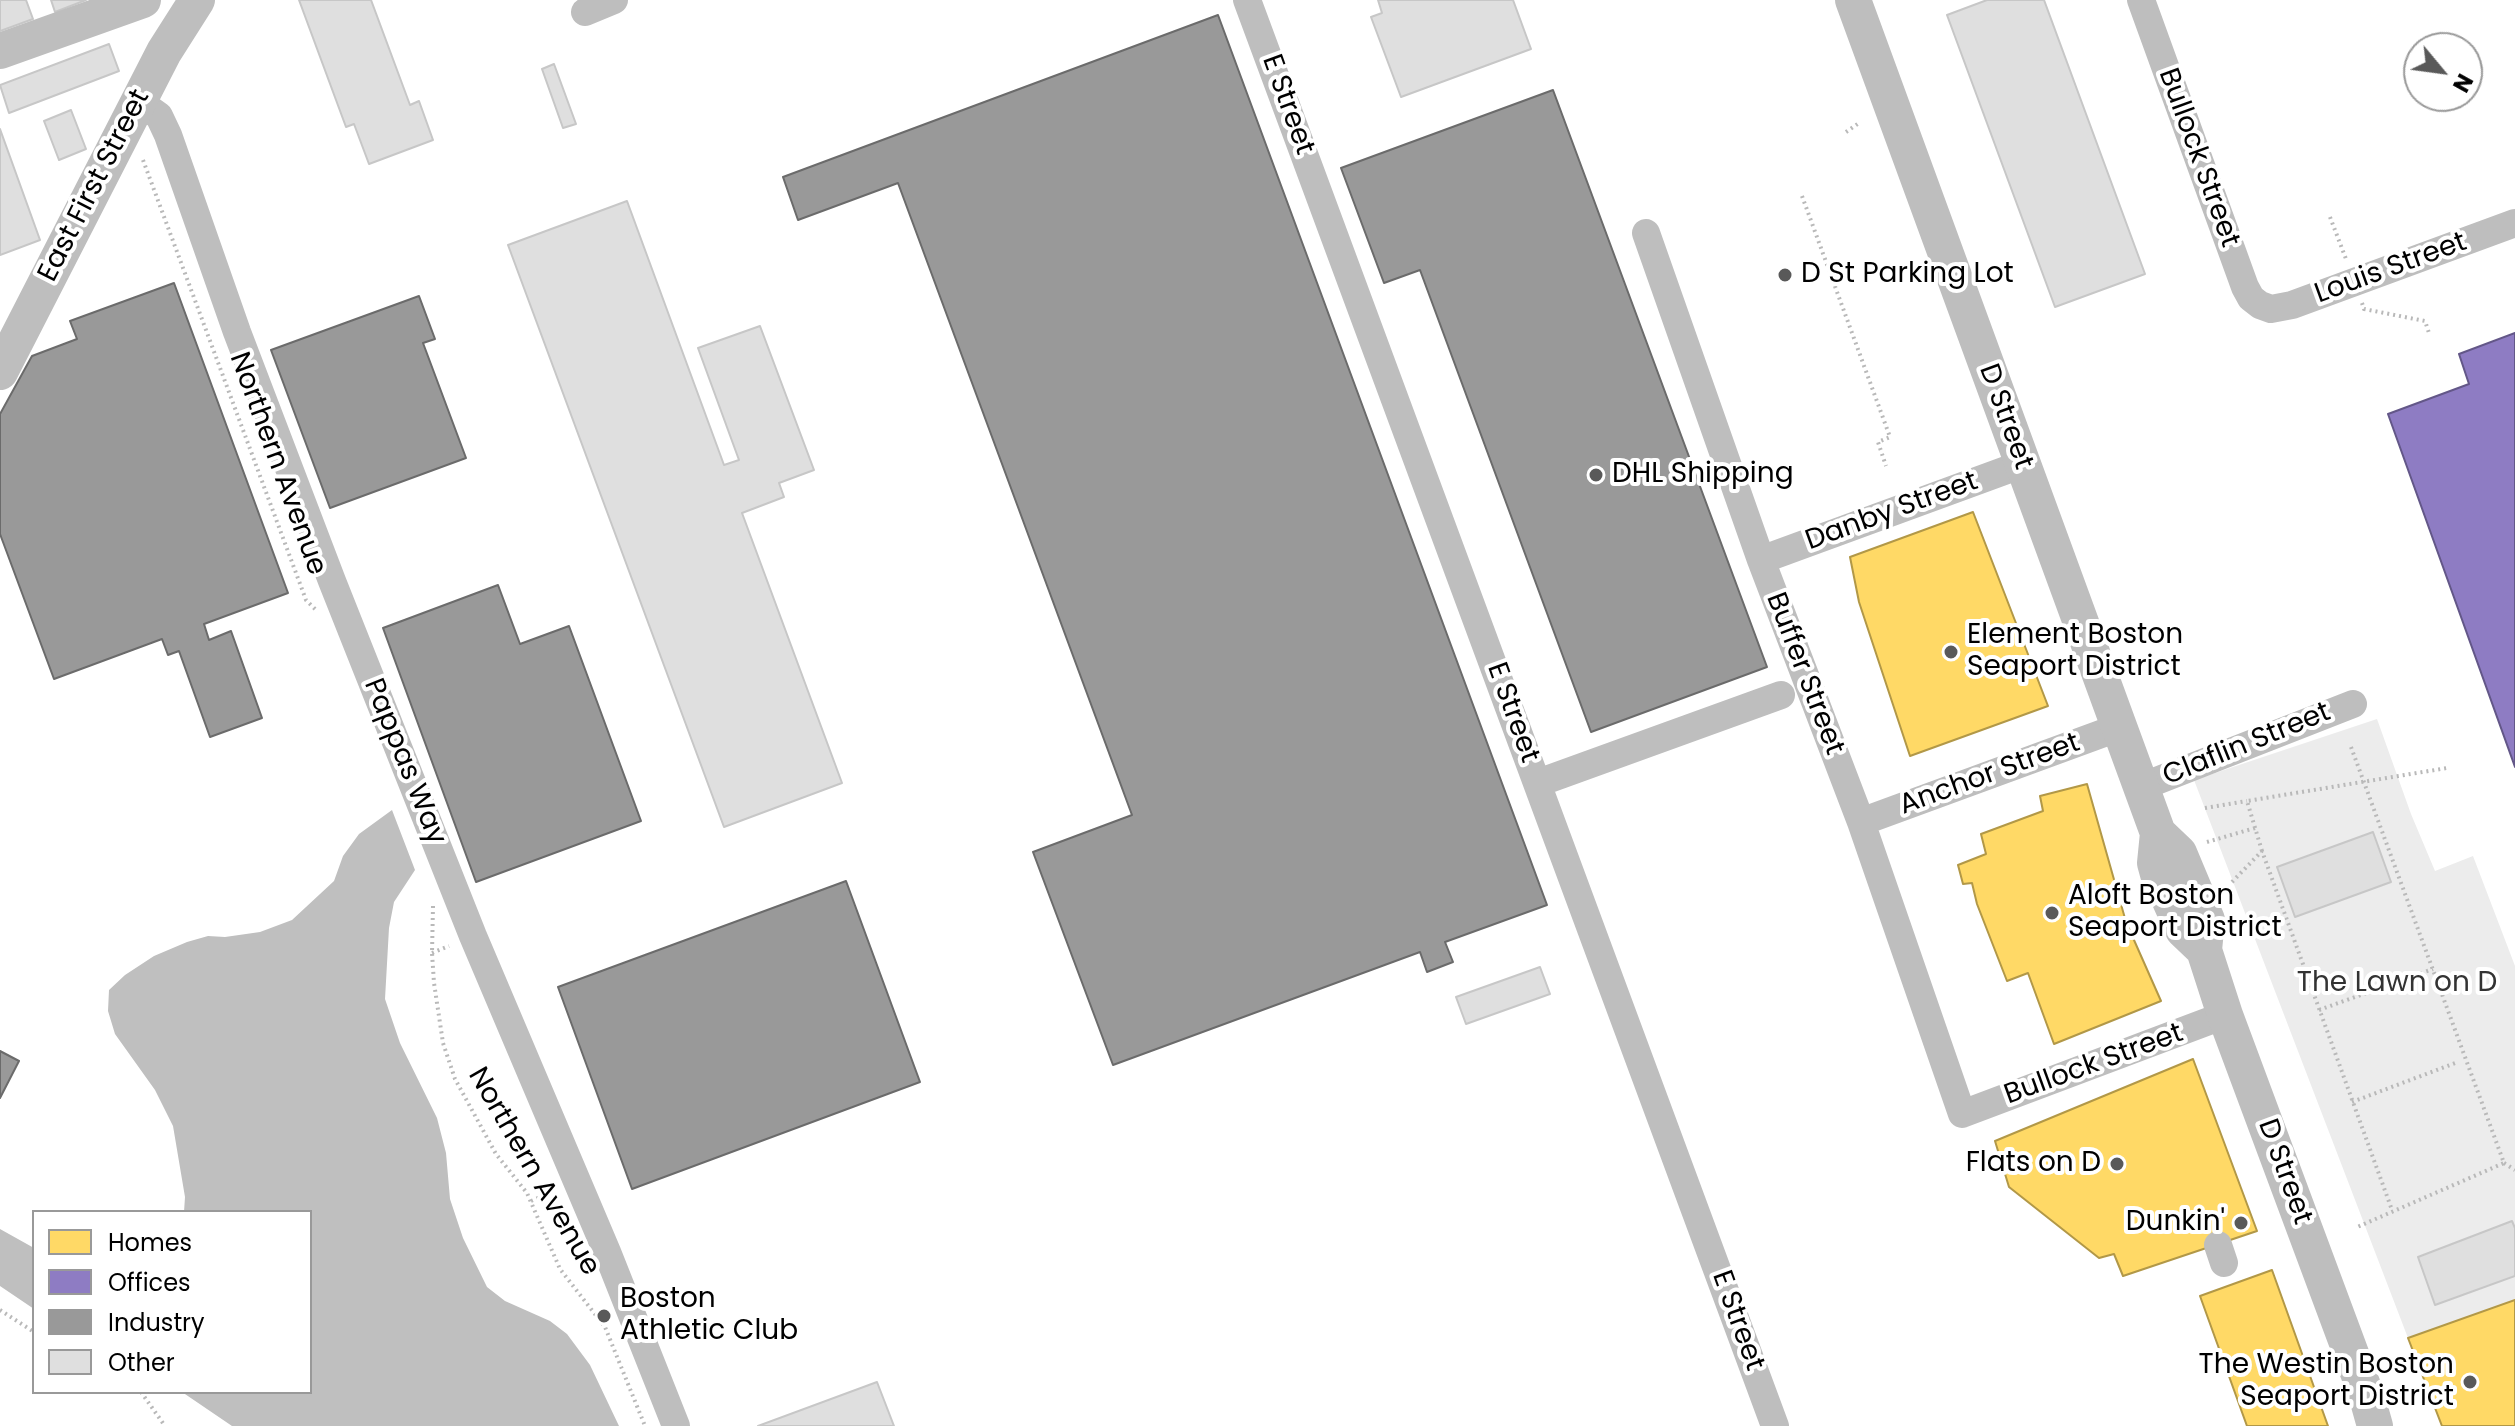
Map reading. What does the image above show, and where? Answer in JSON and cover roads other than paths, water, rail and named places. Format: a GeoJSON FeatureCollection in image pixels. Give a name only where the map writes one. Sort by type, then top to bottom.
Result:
{"type":"FeatureCollection","features":[{"type":"Feature","properties":{"kind":"main road"},"geometry":{"type":"LineString","coordinates":[[0,51],[143,0]]}},
{"type":"Feature","properties":{"kind":"main road","name":"D Street"},"geometry":{"type":"LineString","coordinates":[[1853,0],[2158,833],[2155,863],[2158,874],[2183,930],[2204,950],[2225,1015],[2371,1410],[2384,1426]]}},
{"type":"Feature","properties":{"kind":"main road","name":"East First Street"},"geometry":{"type":"LineString","coordinates":[[0,372],[133,110],[194,1]]}},
{"type":"Feature","properties":{"kind":"street"},"geometry":{"type":"LineString","coordinates":[[585,12],[614,0]]}},
{"type":"Feature","properties":{"kind":"street","name":"E Street"},"geometry":{"type":"LineString","coordinates":[[1247,0],[1775,1426]]}},
{"type":"Feature","properties":{"kind":"street","name":"Bullock Street"},"geometry":{"type":"LineString","coordinates":[[2141,0],[2248,293],[2265,308]]}},
{"type":"Feature","properties":{"kind":"street","name":"Pappas Way"},"geometry":{"type":"LineString","coordinates":[[133,110],[159,116],[168,135],[237,332],[338,596],[473,936],[607,1252],[676,1426]]}},
{"type":"Feature","properties":{"kind":"street","name":"Louis Street"},"geometry":{"type":"LineString","coordinates":[[2265,308],[2278,309],[2292,305],[2515,223]]}},
{"type":"Feature","properties":{"kind":"street","name":"Buffer Street"},"geometry":{"type":"LineString","coordinates":[[1646,233],[1761,560],[1861,822],[1962,1114]]}},
{"type":"Feature","properties":{"kind":"street","name":"Danby Street"},"geometry":{"type":"LineString","coordinates":[[1761,560],[2023,464]]}},
{"type":"Feature","properties":{"kind":"street"},"geometry":{"type":"LineString","coordinates":[[1538,783],[1781,695]]}},
{"type":"Feature","properties":{"kind":"street","name":"Claflin Street"},"geometry":{"type":"LineString","coordinates":[[2141,787],[2353,704]]}},
{"type":"Feature","properties":{"kind":"street","name":"Anchor Street"},"geometry":{"type":"LineString","coordinates":[[1861,822],[2120,727]]}},
{"type":"Feature","properties":{"kind":"street","name":"Bullock Street"},"geometry":{"type":"LineString","coordinates":[[1962,1114],[2225,1015]]}},
{"type":"Feature","properties":{"kind":"place","name":"D St Parking Lot"},"geometry":{"type":"Point","coordinates":[1785,275]}},
{"type":"Feature","properties":{"kind":"place","name":"DHL Shipping"},"geometry":{"type":"Point","coordinates":[1596,475]}},
{"type":"Feature","properties":{"kind":"place","name":"Element Boston Seaport District"},"geometry":{"type":"Point","coordinates":[1951,652]}},
{"type":"Feature","properties":{"kind":"place","name":"Aloft Boston Seaport District"},"geometry":{"type":"Point","coordinates":[2052,913]}},
{"type":"Feature","properties":{"kind":"place","name":"Flats on D"},"geometry":{"type":"Point","coordinates":[2117,1164]}},
{"type":"Feature","properties":{"kind":"place","name":"Dunkin'"},"geometry":{"type":"Point","coordinates":[2241,1223]}},
{"type":"Feature","properties":{"kind":"place","name":"Boston Athletic Club"},"geometry":{"type":"Point","coordinates":[604,1316]}},
{"type":"Feature","properties":{"kind":"place","name":"The Westin Boston Seaport District"},"geometry":{"type":"Point","coordinates":[2470,1382]}},
{"type":"Feature","properties":{"kind":"park label","name":"The Lawn on D"},"geometry":{"type":"Point","coordinates":[2397,984]}}]}
